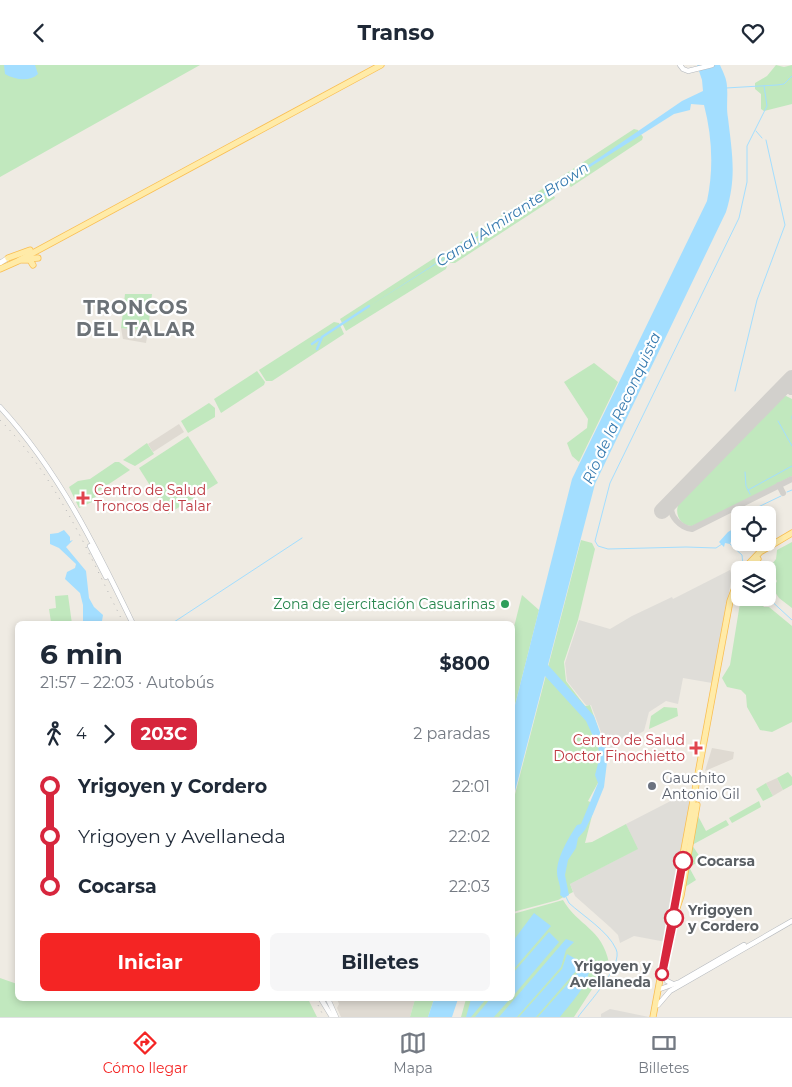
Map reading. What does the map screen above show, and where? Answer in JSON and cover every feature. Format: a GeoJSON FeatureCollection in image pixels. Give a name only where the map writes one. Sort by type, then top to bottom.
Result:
{"type":"FeatureCollection","features":[{"type":"Feature","properties":{"kind":"main road"},"geometry":{"type":"LineString","coordinates":[[0,265],[375,65]]}},
{"type":"Feature","properties":{"kind":"main road"},"geometry":{"type":"LineString","coordinates":[[18,261],[381,65]]}},
{"type":"Feature","properties":{"kind":"main road"},"geometry":{"type":"LineString","coordinates":[[682,65],[686,71],[710,65]]}},
{"type":"Feature","properties":{"kind":"main road"},"geometry":{"type":"LineString","coordinates":[[0,265],[8,259],[30,250]]}},
{"type":"Feature","properties":{"kind":"main road"},"geometry":{"type":"LineString","coordinates":[[0,265],[38,258]]}},
{"type":"Feature","properties":{"kind":"main road"},"geometry":{"type":"LineString","coordinates":[[27,259],[33,265]]}},
{"type":"Feature","properties":{"kind":"main road"},"geometry":{"type":"LineString","coordinates":[[0,409],[60,490],[130,621]]}},
{"type":"Feature","properties":{"kind":"main road"},"geometry":{"type":"LineString","coordinates":[[752,561],[760,552],[792,533]]}},
{"type":"Feature","properties":{"kind":"main road"},"geometry":{"type":"LineString","coordinates":[[755,561],[769,550],[792,537]]}},
{"type":"Feature","properties":{"kind":"main road"},"geometry":{"type":"LineString","coordinates":[[693,820],[731,598]]}},
{"type":"Feature","properties":{"kind":"main road"},"geometry":{"type":"LineString","coordinates":[[655,1017],[732,606]]}},
{"type":"Feature","properties":{"kind":"main road"},"geometry":{"type":"LineString","coordinates":[[660,989],[674,984],[792,919]]}},
{"type":"Feature","properties":{"kind":"main road"},"geometry":{"type":"LineString","coordinates":[[658,1005],[670,991],[792,919]]}},
{"type":"Feature","properties":{"kind":"main road"},"geometry":{"type":"LineString","coordinates":[[662,974],[667,981],[674,984]]}},
{"type":"Feature","properties":{"kind":"main road"},"geometry":{"type":"LineString","coordinates":[[660,989],[670,991]]}},
{"type":"Feature","properties":{"kind":"main road"},"geometry":{"type":"LineString","coordinates":[[655,1017],[660,989]]}},
{"type":"Feature","properties":{"kind":"main road"},"geometry":{"type":"LineString","coordinates":[[326,1001],[333,1016]]}},
{"type":"Feature","properties":{"kind":"shaded area"},"geometry":{"type":"Polygon","coordinates":[[[121,328],[148,331],[146,343],[123,339],[121,328]]]}},
{"type":"Feature","properties":{"kind":"shaded area"},"geometry":{"type":"Polygon","coordinates":[[[179,424],[184,432],[153,452],[148,444],[179,424]]]}},
{"type":"Feature","properties":{"kind":"shaded area"},"geometry":{"type":"Polygon","coordinates":[[[730,570],[731,581],[712,683],[683,678],[678,704],[666,701],[649,712],[644,731],[608,751],[591,705],[586,705],[567,681],[565,663],[579,620],[610,629],[632,616],[672,597],[673,599],[730,570]]]}},
{"type":"Feature","properties":{"kind":"shaded area"},"geometry":{"type":"Polygon","coordinates":[[[712,748],[734,752],[733,759],[705,771],[712,748]]]}},
{"type":"Feature","properties":{"kind":"shaded area"},"geometry":{"type":"Polygon","coordinates":[[[777,778],[783,790],[773,796],[766,783],[777,778]]]}},
{"type":"Feature","properties":{"kind":"shaded area"},"geometry":{"type":"Polygon","coordinates":[[[694,789],[666,942],[634,936],[620,943],[618,935],[575,896],[570,884],[637,849],[626,824],[694,789]]]}},
{"type":"Feature","properties":{"kind":"shaded area"},"geometry":{"type":"Polygon","coordinates":[[[338,1001],[414,1001],[410,1017],[341,1017],[337,1008],[339,1004],[338,1001]]]}},
{"type":"Feature","properties":{"kind":"shaded area"},"geometry":{"type":"Polygon","coordinates":[[[610,1009],[649,1017],[601,1017],[601,1014],[610,1009]]]}},
{"type":"Feature","properties":{"kind":"green space"},"geometry":{"type":"Polygon","coordinates":[[[0,65],[200,65],[0,177],[0,65]]]}},
{"type":"Feature","properties":{"kind":"green space"},"geometry":{"type":"Polygon","coordinates":[[[776,65],[784,67],[792,65],[792,104],[764,111],[761,109],[761,94],[755,89],[755,83],[767,76],[776,65]]]}},
{"type":"Feature","properties":{"kind":"green space"},"geometry":{"type":"Polygon","coordinates":[[[634,129],[638,130],[643,137],[642,140],[571,187],[568,184],[553,194],[555,198],[455,263],[450,263],[444,253],[634,129]]]}},
{"type":"Feature","properties":{"kind":"green space"},"geometry":{"type":"Polygon","coordinates":[[[439,255],[443,255],[448,263],[446,269],[346,331],[340,319],[439,255]]]}},
{"type":"Feature","properties":{"kind":"green space"},"geometry":{"type":"Polygon","coordinates":[[[125,294],[152,294],[148,331],[121,328],[125,294]]]}},
{"type":"Feature","properties":{"kind":"green space"},"geometry":{"type":"Polygon","coordinates":[[[334,322],[339,323],[344,334],[272,381],[266,381],[259,370],[334,322]]]}},
{"type":"Feature","properties":{"kind":"green space"},"geometry":{"type":"Polygon","coordinates":[[[594,363],[618,382],[579,462],[572,456],[567,443],[587,428],[588,419],[564,382],[594,363]]]}},
{"type":"Feature","properties":{"kind":"green space"},"geometry":{"type":"Polygon","coordinates":[[[257,371],[265,382],[264,385],[221,413],[214,399],[257,371]]]}},
{"type":"Feature","properties":{"kind":"green space"},"geometry":{"type":"Polygon","coordinates":[[[786,396],[792,399],[792,476],[697,525],[692,526],[683,523],[677,511],[680,501],[782,397],[786,396]]]}},
{"type":"Feature","properties":{"kind":"green space"},"geometry":{"type":"Polygon","coordinates":[[[209,403],[215,408],[215,417],[188,433],[181,421],[209,403]]]}},
{"type":"Feature","properties":{"kind":"green space"},"geometry":{"type":"Polygon","coordinates":[[[188,436],[218,483],[168,514],[139,468],[188,436]]]}},
{"type":"Feature","properties":{"kind":"green space"},"geometry":{"type":"Polygon","coordinates":[[[147,443],[154,454],[135,466],[123,460],[147,443]]]}},
{"type":"Feature","properties":{"kind":"green space"},"geometry":{"type":"Polygon","coordinates":[[[115,462],[119,462],[130,470],[100,490],[92,502],[79,508],[69,487],[78,481],[90,479],[115,462]]]}},
{"type":"Feature","properties":{"kind":"green space"},"geometry":{"type":"Polygon","coordinates":[[[581,540],[592,543],[595,549],[578,620],[564,662],[566,681],[585,706],[590,705],[607,754],[599,756],[599,781],[588,801],[595,804],[585,843],[592,842],[626,824],[638,849],[570,884],[573,892],[558,900],[515,911],[515,794],[581,540]]]}},
{"type":"Feature","properties":{"kind":"green space"},"geometry":{"type":"Polygon","coordinates":[[[792,542],[792,608],[776,594],[777,581],[776,561],[774,561],[777,550],[792,542]]]}},
{"type":"Feature","properties":{"kind":"green space"},"geometry":{"type":"Polygon","coordinates":[[[68,595],[72,621],[51,621],[49,609],[56,608],[55,596],[68,595]]]}},
{"type":"Feature","properties":{"kind":"green space"},"geometry":{"type":"Polygon","coordinates":[[[522,595],[539,610],[515,705],[515,623],[522,595]]]}},
{"type":"Feature","properties":{"kind":"green space"},"geometry":{"type":"Polygon","coordinates":[[[740,606],[769,607],[792,626],[792,722],[772,732],[760,730],[747,707],[746,695],[741,690],[727,687],[722,678],[730,665],[740,606]]]}},
{"type":"Feature","properties":{"kind":"green space"},"geometry":{"type":"Polygon","coordinates":[[[664,707],[677,708],[678,716],[649,729],[651,716],[664,707]]]}},
{"type":"Feature","properties":{"kind":"green space"},"geometry":{"type":"Polygon","coordinates":[[[788,772],[792,777],[792,785],[783,790],[777,778],[788,772]]]}},
{"type":"Feature","properties":{"kind":"green space"},"geometry":{"type":"Polygon","coordinates":[[[766,783],[773,796],[763,801],[756,789],[766,783]]]}},
{"type":"Feature","properties":{"kind":"green space"},"geometry":{"type":"Polygon","coordinates":[[[759,801],[761,807],[732,823],[729,818],[759,801]]]}},
{"type":"Feature","properties":{"kind":"green space"},"geometry":{"type":"Polygon","coordinates":[[[698,816],[706,831],[726,820],[729,825],[693,845],[698,816]]]}},
{"type":"Feature","properties":{"kind":"green space"},"geometry":{"type":"Polygon","coordinates":[[[692,846],[702,860],[689,867],[696,880],[685,887],[692,846]]]}},
{"type":"Feature","properties":{"kind":"green space"},"geometry":{"type":"Polygon","coordinates":[[[563,900],[569,909],[601,942],[609,963],[574,1017],[461,1017],[465,1001],[515,1001],[515,913],[563,900]]]}},
{"type":"Feature","properties":{"kind":"green space"},"geometry":{"type":"Polygon","coordinates":[[[0,978],[15,983],[15,1001],[309,1001],[317,1017],[0,1017],[0,978]]]}},
{"type":"Feature","properties":{"kind":"green space"},"geometry":{"type":"Polygon","coordinates":[[[414,1001],[433,1001],[428,1017],[410,1017],[414,1001]]]}},
{"type":"Feature","properties":{"kind":"water"},"geometry":{"type":"Polygon","coordinates":[[[4,65],[35,65],[38,74],[27,79],[13,78],[5,74],[4,65]]]}},
{"type":"Feature","properties":{"kind":"water","name":"Río de la Reconquista"},"geometry":{"type":"Polygon","coordinates":[[[697,65],[720,65],[726,78],[727,114],[733,176],[726,212],[595,484],[548,665],[594,716],[608,754],[604,787],[593,814],[585,830],[578,838],[576,848],[568,860],[565,875],[569,895],[564,898],[560,895],[557,875],[558,866],[567,841],[577,825],[581,824],[598,783],[595,775],[600,756],[598,747],[586,721],[545,676],[515,791],[515,705],[572,479],[707,201],[711,176],[711,152],[709,128],[704,105],[691,104],[690,110],[674,114],[368,307],[593,162],[682,101],[703,91],[697,65]]]}},
{"type":"Feature","properties":{"kind":"water"},"geometry":{"type":"Polygon","coordinates":[[[64,530],[70,537],[70,541],[73,540],[66,547],[86,571],[89,598],[94,607],[103,615],[102,621],[83,621],[83,605],[80,593],[65,579],[67,572],[75,568],[76,564],[59,548],[50,544],[50,534],[64,530]]]}},
{"type":"Feature","properties":{"kind":"water"},"geometry":{"type":"Polygon","coordinates":[[[731,530],[731,542],[730,544],[725,543],[724,547],[719,542],[731,530]]]}},
{"type":"Feature","properties":{"kind":"water"},"geometry":{"type":"Polygon","coordinates":[[[534,913],[551,926],[515,968],[515,938],[534,913]]]}},
{"type":"Feature","properties":{"kind":"water"},"geometry":{"type":"Polygon","coordinates":[[[549,932],[559,942],[515,994],[515,971],[549,932]]]}},
{"type":"Feature","properties":{"kind":"water"},"geometry":{"type":"Polygon","coordinates":[[[566,939],[574,942],[566,950],[561,967],[517,1017],[499,1017],[513,1001],[515,1001],[515,998],[566,939]]]}},
{"type":"Feature","properties":{"kind":"water"},"geometry":{"type":"Polygon","coordinates":[[[567,954],[583,963],[536,1017],[519,1017],[562,969],[567,954]]]}},
{"type":"Feature","properties":{"kind":"water"},"geometry":{"type":"Polygon","coordinates":[[[591,958],[585,983],[560,1017],[538,1017],[591,958]]]}},
{"type":"Feature","properties":{"kind":"water"},"geometry":{"type":"Polygon","coordinates":[[[433,1001],[457,1001],[452,1017],[428,1017],[433,1001]]]}},
{"type":"Feature","properties":{"kind":"water"},"geometry":{"type":"Polygon","coordinates":[[[470,1001],[484,1001],[471,1017],[466,1017],[470,1001]]]}},
{"type":"Feature","properties":{"kind":"water"},"geometry":{"type":"Polygon","coordinates":[[[488,1001],[508,1001],[494,1017],[475,1017],[488,1001]]]}},
{"type":"Feature","properties":{"kind":"waterway"},"geometry":{"type":"LineString","coordinates":[[726,88],[784,84],[792,76]]}},
{"type":"Feature","properties":{"kind":"waterway"},"geometry":{"type":"LineString","coordinates":[[722,544],[716,548],[608,549],[598,546],[595,541],[610,483],[739,218],[747,182],[747,146],[767,106],[764,86]]}},
{"type":"Feature","properties":{"kind":"waterway"},"geometry":{"type":"LineString","coordinates":[[756,131],[762,138]]}},
{"type":"Feature","properties":{"kind":"waterway"},"geometry":{"type":"LineString","coordinates":[[735,391],[757,300],[785,225],[766,140]]}},
{"type":"Feature","properties":{"kind":"waterway"},"geometry":{"type":"LineString","coordinates":[[479,245],[483,235]]}},
{"type":"Feature","properties":{"kind":"waterway","name":"Canal Almirante Brown"},"geometry":{"type":"LineString","coordinates":[[317,349],[322,337],[369,306]]}},
{"type":"Feature","properties":{"kind":"waterway"},"geometry":{"type":"LineString","coordinates":[[312,344],[319,339]]}},
{"type":"Feature","properties":{"kind":"waterway"},"geometry":{"type":"LineString","coordinates":[[778,421],[792,446]]}},
{"type":"Feature","properties":{"kind":"waterway"},"geometry":{"type":"LineString","coordinates":[[748,490],[792,466]]}},
{"type":"Feature","properties":{"kind":"waterway"},"geometry":{"type":"LineString","coordinates":[[745,472],[746,486],[750,494]]}},
{"type":"Feature","properties":{"kind":"waterway"},"geometry":{"type":"LineString","coordinates":[[787,492],[792,490]]}},
{"type":"Feature","properties":{"kind":"waterway"},"geometry":{"type":"LineString","coordinates":[[760,506],[781,496]]}},
{"type":"Feature","properties":{"kind":"waterway"},"geometry":{"type":"LineString","coordinates":[[176,621],[302,538]]}},
{"type":"Feature","properties":{"kind":"waterway"},"geometry":{"type":"LineString","coordinates":[[730,544],[742,555],[743,561]]}},
{"type":"Feature","properties":{"kind":"waterway"},"geometry":{"type":"LineString","coordinates":[[776,605],[792,620]]}},
{"type":"Feature","properties":{"kind":"waterway"},"geometry":{"type":"LineString","coordinates":[[566,897],[569,903],[607,936],[616,949],[617,956],[610,974],[597,994],[578,1017]]}},
{"type":"Feature","properties":{"kind":"taxiway"},"geometry":{"type":"LineString","coordinates":[[790,380],[791,392]]}},
{"type":"Feature","properties":{"kind":"taxiway"},"geometry":{"type":"LineString","coordinates":[[779,392],[784,389],[791,392]]}},
{"type":"Feature","properties":{"kind":"taxiway"},"geometry":{"type":"LineString","coordinates":[[682,491],[672,504],[672,513],[676,521],[692,529],[792,479]]}},
{"type":"Feature","properties":{"kind":"taxiway"},"geometry":{"type":"LineString","coordinates":[[779,485],[783,493]]}},
{"type":"Feature","properties":{"kind":"runway"},"geometry":{"type":"LineString","coordinates":[[662,511],[792,378]]}},
{"type":"Feature","properties":{"kind":"railway"},"geometry":{"type":"LineString","coordinates":[[0,420],[20,442],[55,491],[84,543],[123,621]]}},
{"type":"Feature","properties":{"kind":"railway"},"geometry":{"type":"LineString","coordinates":[[316,1001],[324,1017]]}},
{"type":"Feature","properties":{"kind":"bus line","name":"203C"},"geometry":{"type":"LineString","coordinates":[[674,918],[662,974],[683,861]]}},
{"type":"Feature","properties":{"kind":"place","name":"Centro de Salud Troncos del Talar"},"geometry":{"type":"Point","coordinates":[83,498]}},
{"type":"Feature","properties":{"kind":"place","name":"Zona de ejercitación Casuarinas"},"geometry":{"type":"Point","coordinates":[505,604]}},
{"type":"Feature","properties":{"kind":"place","name":"Centro de Salud Doctor Finochietto"},"geometry":{"type":"Point","coordinates":[696,748]}},
{"type":"Feature","properties":{"kind":"place","name":"Gauchito Antonio Gil"},"geometry":{"type":"Point","coordinates":[652,786]}},
{"type":"Feature","properties":{"kind":"place","name":"Cocarsa"},"geometry":{"type":"Point","coordinates":[683,861]}},
{"type":"Feature","properties":{"kind":"place","name":"Yrigoyen y Cordero"},"geometry":{"type":"Point","coordinates":[674,918]}},
{"type":"Feature","properties":{"kind":"place","name":"Yrigoyen y Avellaneda"},"geometry":{"type":"Point","coordinates":[662,974]}},
{"type":"Feature","properties":{"kind":"district","name":"TRONCOS DEL TALAR"},"geometry":{"type":"Point","coordinates":[136,318]}}]}
